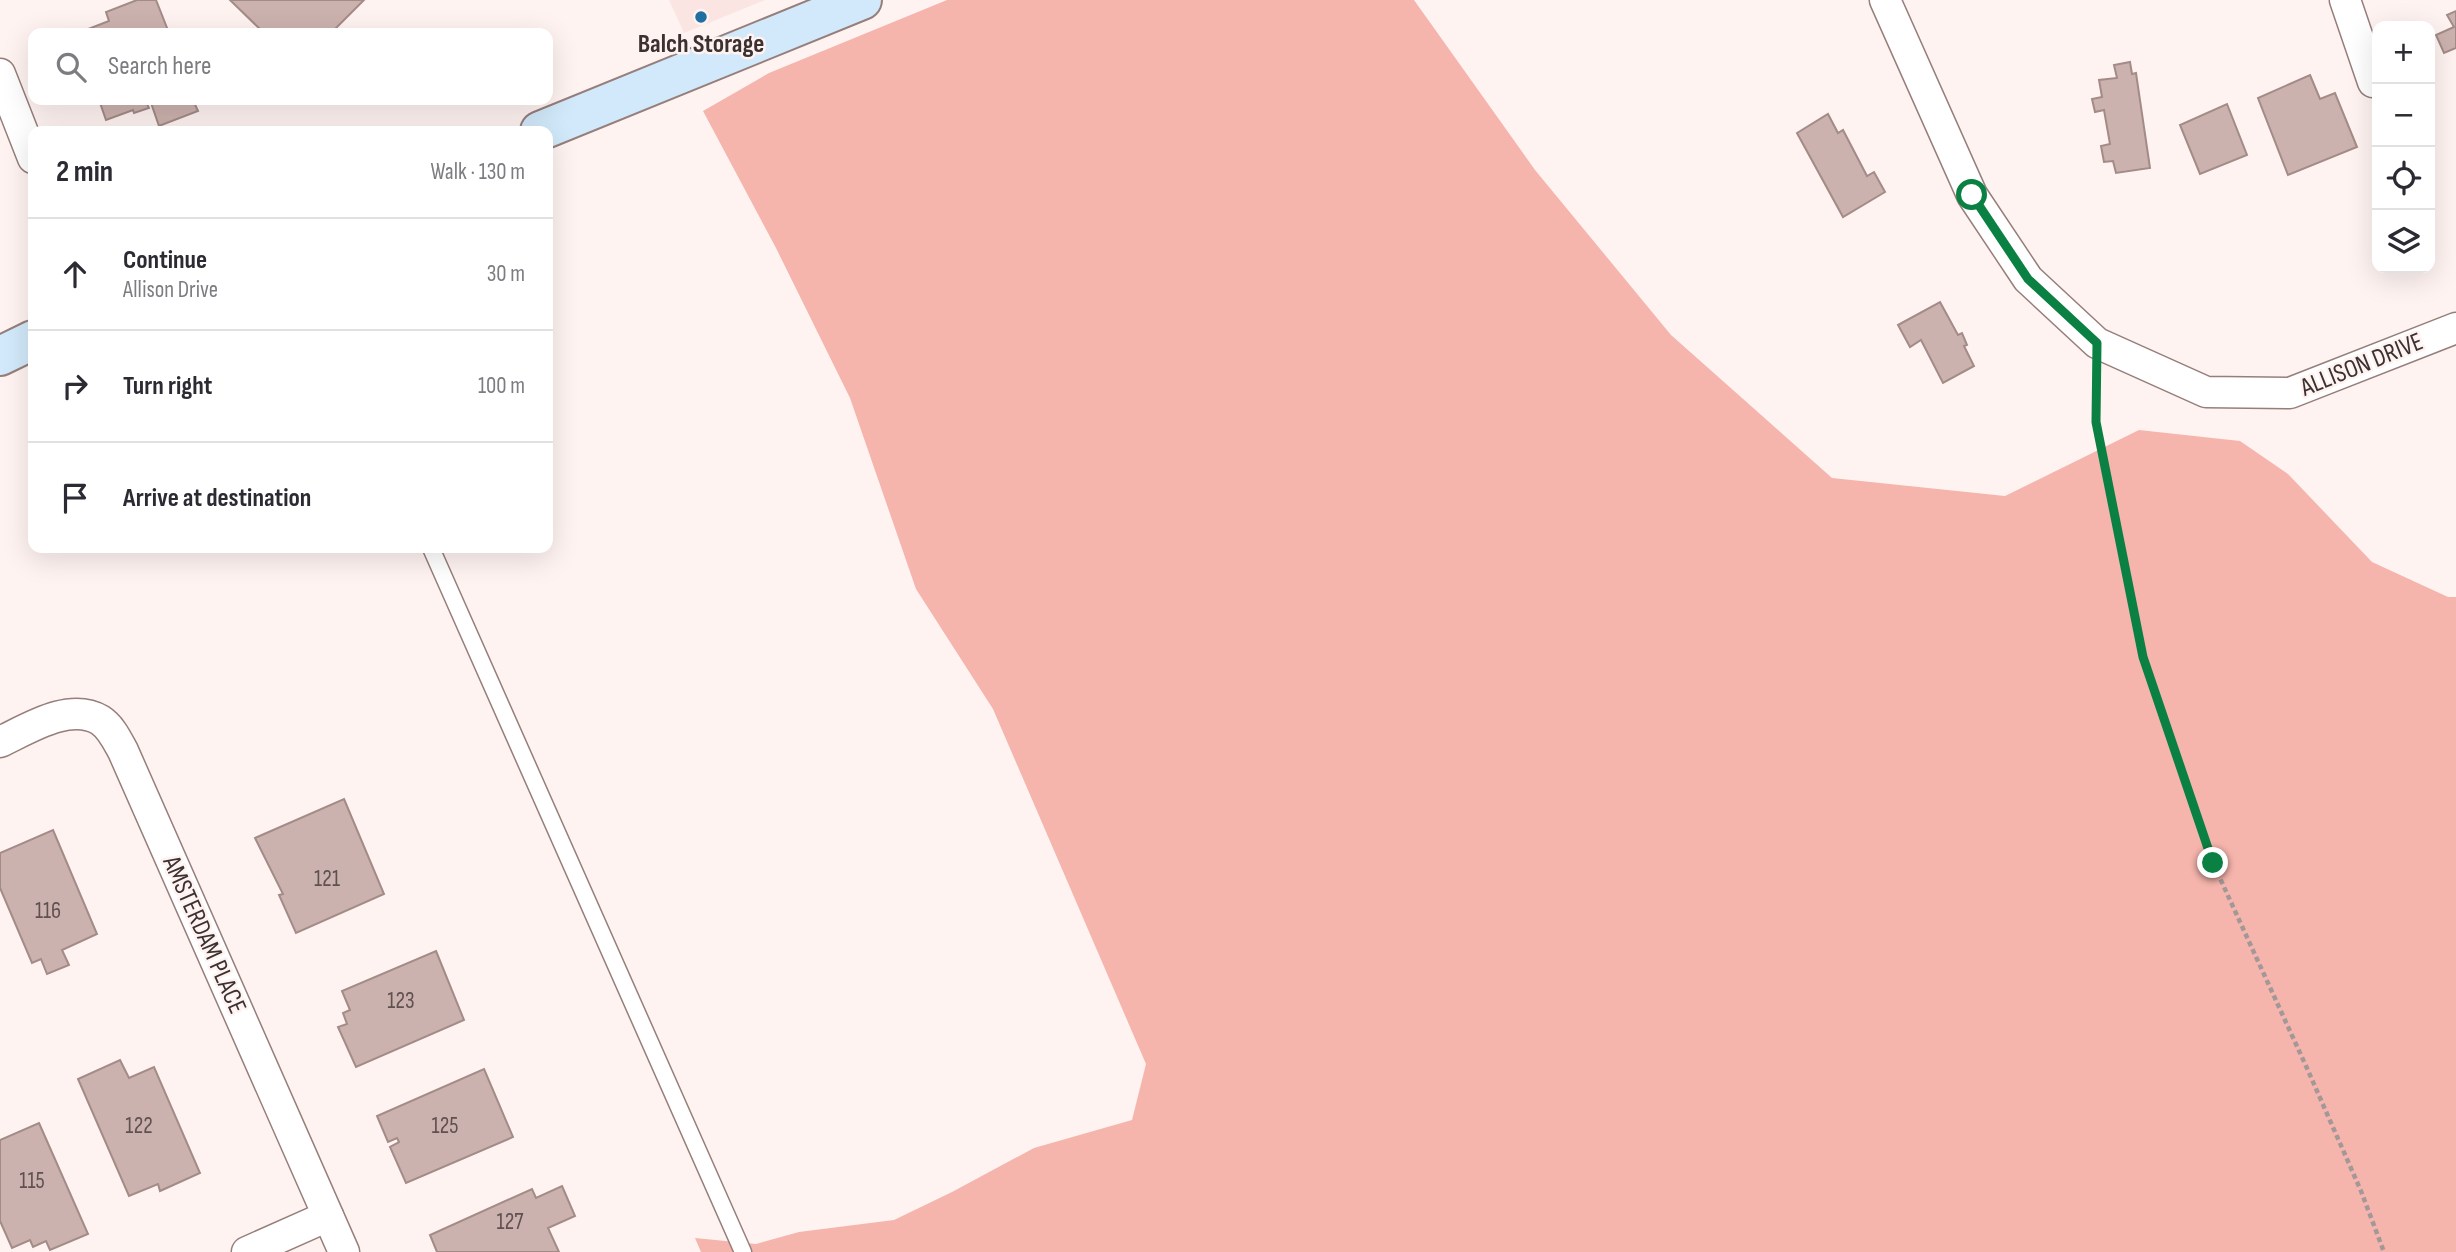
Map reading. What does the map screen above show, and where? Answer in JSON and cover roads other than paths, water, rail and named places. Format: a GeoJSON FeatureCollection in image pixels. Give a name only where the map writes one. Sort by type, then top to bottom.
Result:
{"type":"FeatureCollection","features":[{"type":"Feature","properties":{"kind":"street"},"geometry":{"type":"LineString","coordinates":[[552,126],[862,0]]}},
{"type":"Feature","properties":{"kind":"street","name":"ALLISON DRIVE"},"geometry":{"type":"LineString","coordinates":[[1885,0],[1972,195],[2028,279],[2097,343],[2206,392],[2290,393],[2456,328]]}},
{"type":"Feature","properties":{"kind":"street"},"geometry":{"type":"LineString","coordinates":[[2345,0],[2372,79]]}},
{"type":"Feature","properties":{"kind":"street"},"geometry":{"type":"LineString","coordinates":[[0,74],[28,145]]}},
{"type":"Feature","properties":{"kind":"street"},"geometry":{"type":"LineString","coordinates":[[0,356],[28,342]]}},
{"type":"Feature","properties":{"kind":"street","name":"AMSTERDAM PLACE"},"geometry":{"type":"LineString","coordinates":[[0,742],[55,717],[77,714],[99,720],[112,732],[134,776],[344,1252]]}},
{"type":"Feature","properties":{"kind":"street"},"geometry":{"type":"LineString","coordinates":[[247,1252],[328,1216]]}},
{"type":"Feature","properties":{"kind":"lane"},"geometry":{"type":"LineString","coordinates":[[433,553],[743,1252]]}},
{"type":"Feature","properties":{"kind":"place","name":"Balch Storage"},"geometry":{"type":"Point","coordinates":[701,17]}}]}
